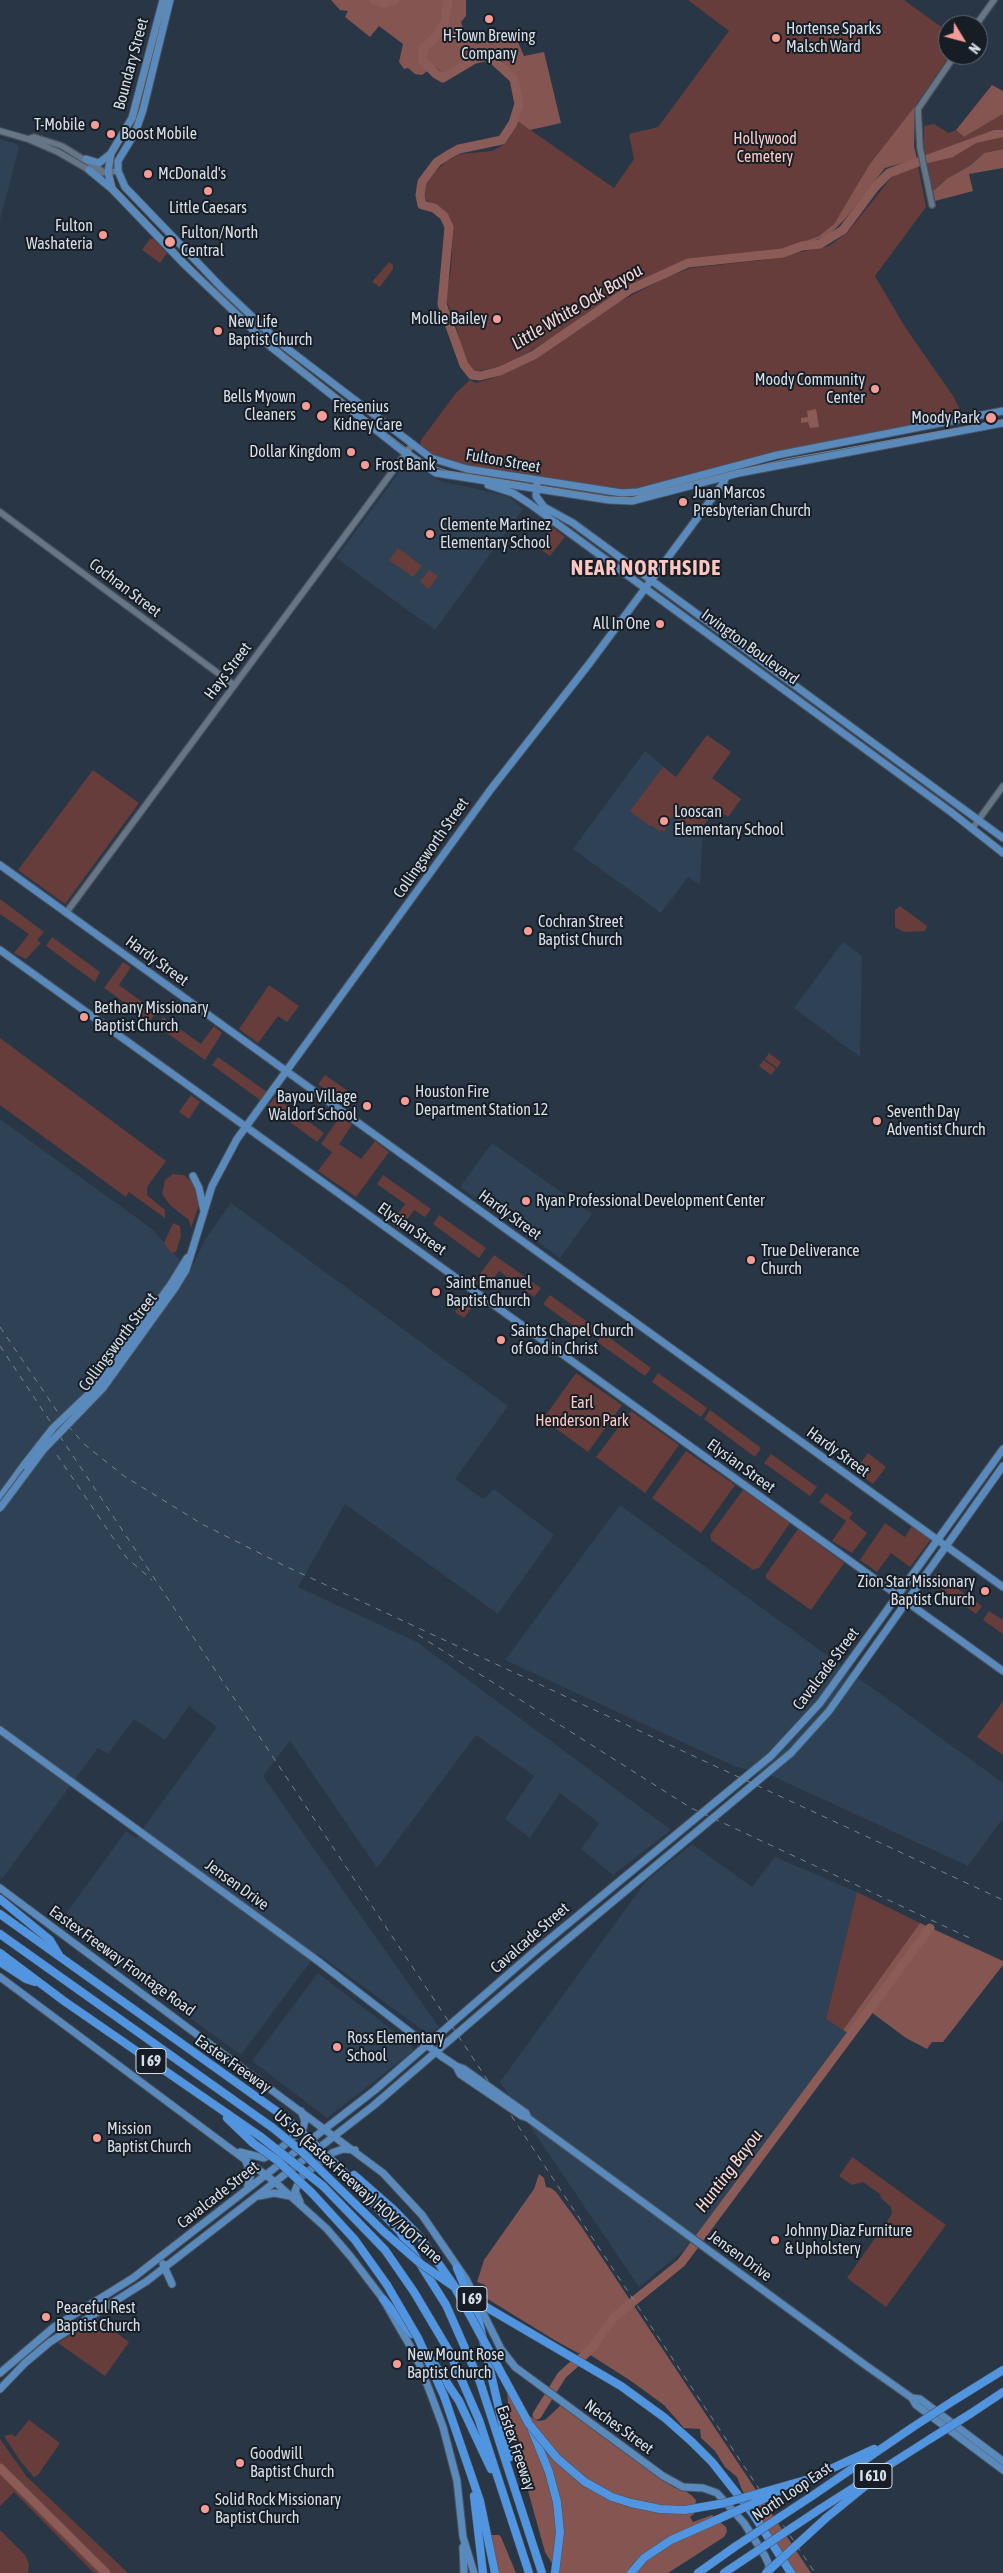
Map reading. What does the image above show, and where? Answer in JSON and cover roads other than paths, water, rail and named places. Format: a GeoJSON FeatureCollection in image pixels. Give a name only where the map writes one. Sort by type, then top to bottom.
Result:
{"type":"FeatureCollection","features":[{"type":"Feature","properties":{"kind":"highway"},"geometry":{"type":"LineString","coordinates":[[0,1899],[50,1940],[61,1959]]}},
{"type":"Feature","properties":{"kind":"highway","name":"Eastex Freeway"},"geometry":{"type":"LineString","coordinates":[[0,1914],[173,2039],[230,2076],[286,2118],[344,2169],[400,2232],[439,2291],[463,2341],[480,2382],[542,2573]]}},
{"type":"Feature","properties":{"kind":"highway","name":"US 59 (Eastex Freeway) HOV/HOT lane"},"geometry":{"type":"LineString","coordinates":[[0,1934],[273,2128],[302,2151],[383,2231],[421,2264],[469,2297],[621,2386],[665,2418],[712,2462],[753,2514],[791,2573]]}},
{"type":"Feature","properties":{"kind":"highway","name":"Eastex Freeway"},"geometry":{"type":"LineString","coordinates":[[0,1953],[41,1984],[262,2137],[323,2186],[384,2250],[414,2292],[441,2335],[473,2405],[529,2573]]}},
{"type":"Feature","properties":{"kind":"highway"},"geometry":{"type":"LineString","coordinates":[[0,1962],[26,1979],[41,1984]]}},
{"type":"Feature","properties":{"kind":"highway"},"geometry":{"type":"LineString","coordinates":[[209,2101],[253,2143],[278,2161],[312,2193],[355,2240],[387,2285],[418,2338],[444,2396],[468,2462],[495,2573]]}},
{"type":"Feature","properties":{"kind":"highway"},"geometry":{"type":"LineString","coordinates":[[344,2169],[394,2210],[420,2237],[453,2284],[529,2424],[547,2464],[557,2502],[560,2532],[555,2573]]}},
{"type":"Feature","properties":{"kind":"highway"},"geometry":{"type":"LineString","coordinates":[[458,2268],[479,2322],[517,2494]]}},
{"type":"Feature","properties":{"kind":"highway"},"geometry":{"type":"LineString","coordinates":[[383,2299],[408,2327],[456,2395],[475,2431],[510,2513]]}},
{"type":"Feature","properties":{"kind":"highway","name":"North Loop East"},"geometry":{"type":"LineString","coordinates":[[698,2573],[902,2434],[1003,2370]]}},
{"type":"Feature","properties":{"kind":"highway","name":"North Loop East"},"geometry":{"type":"LineString","coordinates":[[724,2573],[1003,2392]]}},
{"type":"Feature","properties":{"kind":"highway"},"geometry":{"type":"LineString","coordinates":[[529,2424],[557,2458],[585,2482],[612,2497],[641,2506],[678,2510],[703,2508],[809,2479]]}},
{"type":"Feature","properties":{"kind":"highway"},"geometry":{"type":"LineString","coordinates":[[631,2573],[652,2551],[680,2534],[809,2479],[902,2434]]}},
{"type":"Feature","properties":{"kind":"highway"},"geometry":{"type":"LineString","coordinates":[[767,2573],[826,2518],[927,2441]]}},
{"type":"Feature","properties":{"kind":"highway"},"geometry":{"type":"LineString","coordinates":[[480,2515],[483,2573]]}},
{"type":"Feature","properties":{"kind":"main road","name":"Boundary Street"},"geometry":{"type":"LineString","coordinates":[[112,189],[106,172],[110,152],[132,118],[163,0]]}},
{"type":"Feature","properties":{"kind":"main road","name":"Boundary Street"},"geometry":{"type":"LineString","coordinates":[[118,171],[121,153],[135,133],[142,110],[170,0]]}},
{"type":"Feature","properties":{"kind":"main road"},"geometry":{"type":"LineString","coordinates":[[86,159],[99,163],[110,152]]}},
{"type":"Feature","properties":{"kind":"main road","name":"Fulton Street"},"geometry":{"type":"LineString","coordinates":[[89,170],[112,189],[124,204],[184,264],[271,347],[405,453],[436,474],[471,480],[537,484],[622,493],[638,492],[724,468],[1003,411]]}},
{"type":"Feature","properties":{"kind":"main road","name":"Fulton Street"},"geometry":{"type":"LineString","coordinates":[[118,171],[128,191],[252,317],[309,367],[412,445],[431,458],[449,465],[537,484],[556,491],[609,500],[632,501],[726,476],[1003,422]]}},
{"type":"Feature","properties":{"kind":"main road"},"geometry":{"type":"LineString","coordinates":[[724,468],[726,476]]}},
{"type":"Feature","properties":{"kind":"main road","name":"Collingsworth Street"},"geometry":{"type":"LineString","coordinates":[[0,1498],[49,1433],[96,1387],[186,1270],[204,1211],[223,1163],[245,1127],[491,789],[584,671],[724,482],[726,476]]}},
{"type":"Feature","properties":{"kind":"main road","name":"Irvington Boulevard"},"geometry":{"type":"LineString","coordinates":[[471,480],[513,493],[809,708],[1003,853]]}},
{"type":"Feature","properties":{"kind":"main road","name":"Irvington Boulevard"},"geometry":{"type":"LineString","coordinates":[[537,484],[538,502],[595,539],[1003,838]]}},
{"type":"Feature","properties":{"kind":"main road"},"geometry":{"type":"LineString","coordinates":[[548,509],[544,502],[544,496],[556,491]]}},
{"type":"Feature","properties":{"kind":"main road"},"geometry":{"type":"LineString","coordinates":[[589,547],[595,539]]}},
{"type":"Feature","properties":{"kind":"main road"},"geometry":{"type":"LineString","coordinates":[[689,620],[695,612]]}},
{"type":"Feature","properties":{"kind":"main road"},"geometry":{"type":"LineString","coordinates":[[809,708],[815,699]]}},
{"type":"Feature","properties":{"kind":"main road"},"geometry":{"type":"LineString","coordinates":[[935,801],[942,792]]}},
{"type":"Feature","properties":{"kind":"main road","name":"Hardy Street"},"geometry":{"type":"LineString","coordinates":[[0,865],[1003,1587]]}},
{"type":"Feature","properties":{"kind":"main road","name":"Elysian Street"},"geometry":{"type":"LineString","coordinates":[[0,950],[899,1594],[1003,1671]]}},
{"type":"Feature","properties":{"kind":"main road"},"geometry":{"type":"LineString","coordinates":[[193,1176],[199,1188],[204,1211]]}},
{"type":"Feature","properties":{"kind":"main road","name":"Collingsworth Street"},"geometry":{"type":"LineString","coordinates":[[0,1508],[44,1449],[103,1388],[173,1286]]}},
{"type":"Feature","properties":{"kind":"main road","name":"Cavalcade Street"},"geometry":{"type":"LineString","coordinates":[[0,2373],[43,2335],[133,2278],[375,2090],[535,1951],[771,1756],[820,1703],[1003,1449]]}},
{"type":"Feature","properties":{"kind":"main road","name":"Cavalcade Street"},"geometry":{"type":"LineString","coordinates":[[0,2389],[25,2363],[49,2343],[132,2290],[335,2136],[437,2053],[545,1958],[791,1754],[830,1711],[1003,1466]]}},
{"type":"Feature","properties":{"kind":"main road"},"geometry":{"type":"LineString","coordinates":[[820,1703],[830,1711]]}},
{"type":"Feature","properties":{"kind":"main road","name":"Jensen Drive"},"geometry":{"type":"LineString","coordinates":[[0,1730],[318,1962],[456,2066],[460,2074],[522,2116],[528,2118],[912,2398],[916,2405],[1003,2470]]}},
{"type":"Feature","properties":{"kind":"main road"},"geometry":{"type":"LineString","coordinates":[[719,1800],[726,1808]]}},
{"type":"Feature","properties":{"kind":"main road","name":"Eastex Freeway Frontage Road"},"geometry":{"type":"LineString","coordinates":[[0,1888],[326,2128],[383,2173],[417,2208],[466,2279]]}},
{"type":"Feature","properties":{"kind":"main road"},"geometry":{"type":"LineString","coordinates":[[0,1977],[266,2174],[293,2197],[352,2257],[383,2299],[416,2356],[443,2427],[456,2481],[463,2536],[464,2573]]}},
{"type":"Feature","properties":{"kind":"main road"},"geometry":{"type":"LineString","coordinates":[[375,2090],[382,2098]]}},
{"type":"Feature","properties":{"kind":"main road"},"geometry":{"type":"LineString","coordinates":[[240,2154],[264,2158],[280,2149],[303,2128],[305,2121],[300,2110]]}},
{"type":"Feature","properties":{"kind":"main road"},"geometry":{"type":"LineString","coordinates":[[300,2204],[295,2192],[301,2177],[332,2153],[343,2149],[355,2150]]}},
{"type":"Feature","properties":{"kind":"main road"},"geometry":{"type":"LineString","coordinates":[[240,2154],[251,2174],[247,2189]]}},
{"type":"Feature","properties":{"kind":"main road"},"geometry":{"type":"LineString","coordinates":[[256,2197],[274,2193],[293,2197]]}},
{"type":"Feature","properties":{"kind":"main road"},"geometry":{"type":"LineString","coordinates":[[159,2258],[165,2266],[172,2284]]}},
{"type":"Feature","properties":{"kind":"main road","name":"Neches Street"},"geometry":{"type":"LineString","coordinates":[[466,2279],[504,2354],[515,2367],[663,2476],[683,2487],[703,2488],[717,2493],[744,2522],[765,2556],[769,2565],[767,2573]]}},
{"type":"Feature","properties":{"kind":"main road"},"geometry":{"type":"LineString","coordinates":[[43,2335],[49,2343]]}},
{"type":"Feature","properties":{"kind":"main road","name":"Jensen Drive"},"geometry":{"type":"LineString","coordinates":[[912,2398],[920,2399],[1003,2461]]}},
{"type":"Feature","properties":{"kind":"main road"},"geometry":{"type":"LineString","coordinates":[[463,2536],[474,2573]]}},
{"type":"Feature","properties":{"kind":"street"},"geometry":{"type":"LineString","coordinates":[[983,15],[994,0]]}},
{"type":"Feature","properties":{"kind":"street"},"geometry":{"type":"LineString","coordinates":[[932,206],[919,134],[919,105],[948,65]]}},
{"type":"Feature","properties":{"kind":"street"},"geometry":{"type":"LineString","coordinates":[[0,132],[28,139],[34,137],[86,159],[106,172]]}},
{"type":"Feature","properties":{"kind":"street"},"geometry":{"type":"LineString","coordinates":[[60,149],[89,170],[100,173],[118,171]]}},
{"type":"Feature","properties":{"kind":"street","name":"Hays Street"},"geometry":{"type":"LineString","coordinates":[[66,912],[412,445]]}},
{"type":"Feature","properties":{"kind":"street","name":"Cochran Street"},"geometry":{"type":"LineString","coordinates":[[0,512],[234,685]]}},
{"type":"Feature","properties":{"kind":"street"},"geometry":{"type":"LineString","coordinates":[[972,829],[1003,786]]}},
{"type":"Feature","properties":{"kind":"waterway","name":"Little White Oak Bayou"},"geometry":{"type":"LineString","coordinates":[[374,0],[385,3],[395,0]]}},
{"type":"Feature","properties":{"kind":"waterway","name":"Little White Oak Bayou"},"geometry":{"type":"LineString","coordinates":[[448,0],[445,22],[435,38],[424,47],[422,60],[436,74],[443,78],[475,59],[489,56],[514,79],[519,104],[513,123],[502,140],[459,149],[437,162],[422,182],[420,195],[422,205],[434,208],[444,216],[449,227],[442,304],[464,365],[472,375],[480,376],[500,371],[534,355],[629,290],[688,263],[783,253],[802,246],[820,244],[843,230],[875,187],[889,173],[926,159]]}},
{"type":"Feature","properties":{"kind":"waterway","name":"Hunting Bayou"},"geometry":{"type":"LineString","coordinates":[[537,2415],[562,2375],[591,2349],[614,2317],[681,2263],[930,1928]]}},
{"type":"Feature","properties":{"kind":"waterway"},"geometry":{"type":"LineString","coordinates":[[0,2468],[106,2573]]}},
{"type":"Feature","properties":{"kind":"tram line"},"geometry":{"type":"LineString","coordinates":[[165,0],[135,119],[112,158],[111,172],[115,187],[217,293],[264,337],[302,369],[427,464],[448,471],[606,497],[632,498],[786,459],[1003,420]]}},
{"type":"Feature","properties":{"kind":"railway"},"geometry":{"type":"LineString","coordinates":[[0,1327],[63,1420],[84,1444],[124,1476],[202,1524],[283,1565],[1003,1900]]}},
{"type":"Feature","properties":{"kind":"railway"},"geometry":{"type":"LineString","coordinates":[[0,1346],[815,2573]]}},
{"type":"Feature","properties":{"kind":"railway"},"geometry":{"type":"LineString","coordinates":[[57,1455],[126,1557],[152,1580]]}},
{"type":"Feature","properties":{"kind":"railway"},"geometry":{"type":"LineString","coordinates":[[418,1635],[691,1808],[974,1940]]}},
{"type":"Feature","properties":{"kind":"place","name":"H-Town Brewing Company"},"geometry":{"type":"Point","coordinates":[489,19]}},
{"type":"Feature","properties":{"kind":"place","name":"Hortense Sparks Malsch Ward"},"geometry":{"type":"Point","coordinates":[776,38]}},
{"type":"Feature","properties":{"kind":"place","name":"T-Mobile"},"geometry":{"type":"Point","coordinates":[95,125]}},
{"type":"Feature","properties":{"kind":"place","name":"Boost Mobile"},"geometry":{"type":"Point","coordinates":[111,134]}},
{"type":"Feature","properties":{"kind":"place","name":"McDonald's"},"geometry":{"type":"Point","coordinates":[148,174]}},
{"type":"Feature","properties":{"kind":"place","name":"Little Caesars"},"geometry":{"type":"Point","coordinates":[208,191]}},
{"type":"Feature","properties":{"kind":"place","name":"Fulton Washateria"},"geometry":{"type":"Point","coordinates":[103,235]}},
{"type":"Feature","properties":{"kind":"place","name":"Fulton/North Central"},"geometry":{"type":"Point","coordinates":[170,242]}},
{"type":"Feature","properties":{"kind":"place","name":"Mollie Bailey"},"geometry":{"type":"Point","coordinates":[497,319]}},
{"type":"Feature","properties":{"kind":"place","name":"New Life Baptist Church"},"geometry":{"type":"Point","coordinates":[218,331]}},
{"type":"Feature","properties":{"kind":"place","name":"Moody Community Center"},"geometry":{"type":"Point","coordinates":[875,389]}},
{"type":"Feature","properties":{"kind":"place","name":"Bells Myown Cleaners"},"geometry":{"type":"Point","coordinates":[306,406]}},
{"type":"Feature","properties":{"kind":"place","name":"Fresenius Kidney Care"},"geometry":{"type":"Point","coordinates":[322,416]}},
{"type":"Feature","properties":{"kind":"place","name":"Moody Park"},"geometry":{"type":"Point","coordinates":[991,418]}},
{"type":"Feature","properties":{"kind":"place","name":"Dollar Kingdom"},"geometry":{"type":"Point","coordinates":[351,452]}},
{"type":"Feature","properties":{"kind":"place","name":"Frost Bank"},"geometry":{"type":"Point","coordinates":[365,465]}},
{"type":"Feature","properties":{"kind":"place","name":"Juan Marcos Presbyterian Church"},"geometry":{"type":"Point","coordinates":[683,502]}},
{"type":"Feature","properties":{"kind":"place","name":"Clemente Martinez Elementary School"},"geometry":{"type":"Point","coordinates":[430,534]}},
{"type":"Feature","properties":{"kind":"place","name":"All In One"},"geometry":{"type":"Point","coordinates":[660,624]}},
{"type":"Feature","properties":{"kind":"place","name":"Looscan Elementary School"},"geometry":{"type":"Point","coordinates":[664,821]}},
{"type":"Feature","properties":{"kind":"place","name":"Cochran Street Baptist Church"},"geometry":{"type":"Point","coordinates":[528,931]}},
{"type":"Feature","properties":{"kind":"place","name":"Bethany Missionary Baptist Church"},"geometry":{"type":"Point","coordinates":[84,1017]}},
{"type":"Feature","properties":{"kind":"place","name":"Houston Fire Department Station 12"},"geometry":{"type":"Point","coordinates":[405,1101]}},
{"type":"Feature","properties":{"kind":"place","name":"Bayou Village Waldorf School"},"geometry":{"type":"Point","coordinates":[367,1106]}},
{"type":"Feature","properties":{"kind":"place","name":"Seventh Day Adventist Church"},"geometry":{"type":"Point","coordinates":[877,1121]}},
{"type":"Feature","properties":{"kind":"place","name":"Ryan Professional Development Center"},"geometry":{"type":"Point","coordinates":[526,1201]}},
{"type":"Feature","properties":{"kind":"place","name":"True Deliverance Church"},"geometry":{"type":"Point","coordinates":[751,1260]}},
{"type":"Feature","properties":{"kind":"place","name":"Saint Emanuel Baptist Church"},"geometry":{"type":"Point","coordinates":[436,1292]}},
{"type":"Feature","properties":{"kind":"place","name":"Saints Chapel Church of God in Christ"},"geometry":{"type":"Point","coordinates":[501,1340]}},
{"type":"Feature","properties":{"kind":"place","name":"Zion Star Missionary Baptist Church"},"geometry":{"type":"Point","coordinates":[985,1591]}},
{"type":"Feature","properties":{"kind":"place","name":"Ross Elementary School"},"geometry":{"type":"Point","coordinates":[337,2047]}},
{"type":"Feature","properties":{"kind":"place","name":"Mission Baptist Church"},"geometry":{"type":"Point","coordinates":[97,2138]}},
{"type":"Feature","properties":{"kind":"place","name":"Johnny Diaz Furniture & Upholstery"},"geometry":{"type":"Point","coordinates":[775,2240]}},
{"type":"Feature","properties":{"kind":"place","name":"Peaceful Rest Baptist Church"},"geometry":{"type":"Point","coordinates":[46,2317]}},
{"type":"Feature","properties":{"kind":"place","name":"New Mount Rose Baptist Church"},"geometry":{"type":"Point","coordinates":[397,2364]}},
{"type":"Feature","properties":{"kind":"place","name":"Goodwill Baptist Church"},"geometry":{"type":"Point","coordinates":[240,2463]}},
{"type":"Feature","properties":{"kind":"place","name":"Solid Rock Missionary Baptist Church"},"geometry":{"type":"Point","coordinates":[205,2509]}},
{"type":"Feature","properties":{"kind":"district","name":"NEAR NORTHSIDE"},"geometry":{"type":"Point","coordinates":[646,568]}},
{"type":"Feature","properties":{"kind":"park label","name":"Hollywood Cemetery"},"geometry":{"type":"Point","coordinates":[765,148]}},
{"type":"Feature","properties":{"kind":"park label","name":"Earl Henderson Park"},"geometry":{"type":"Point","coordinates":[582,1412]}}]}
